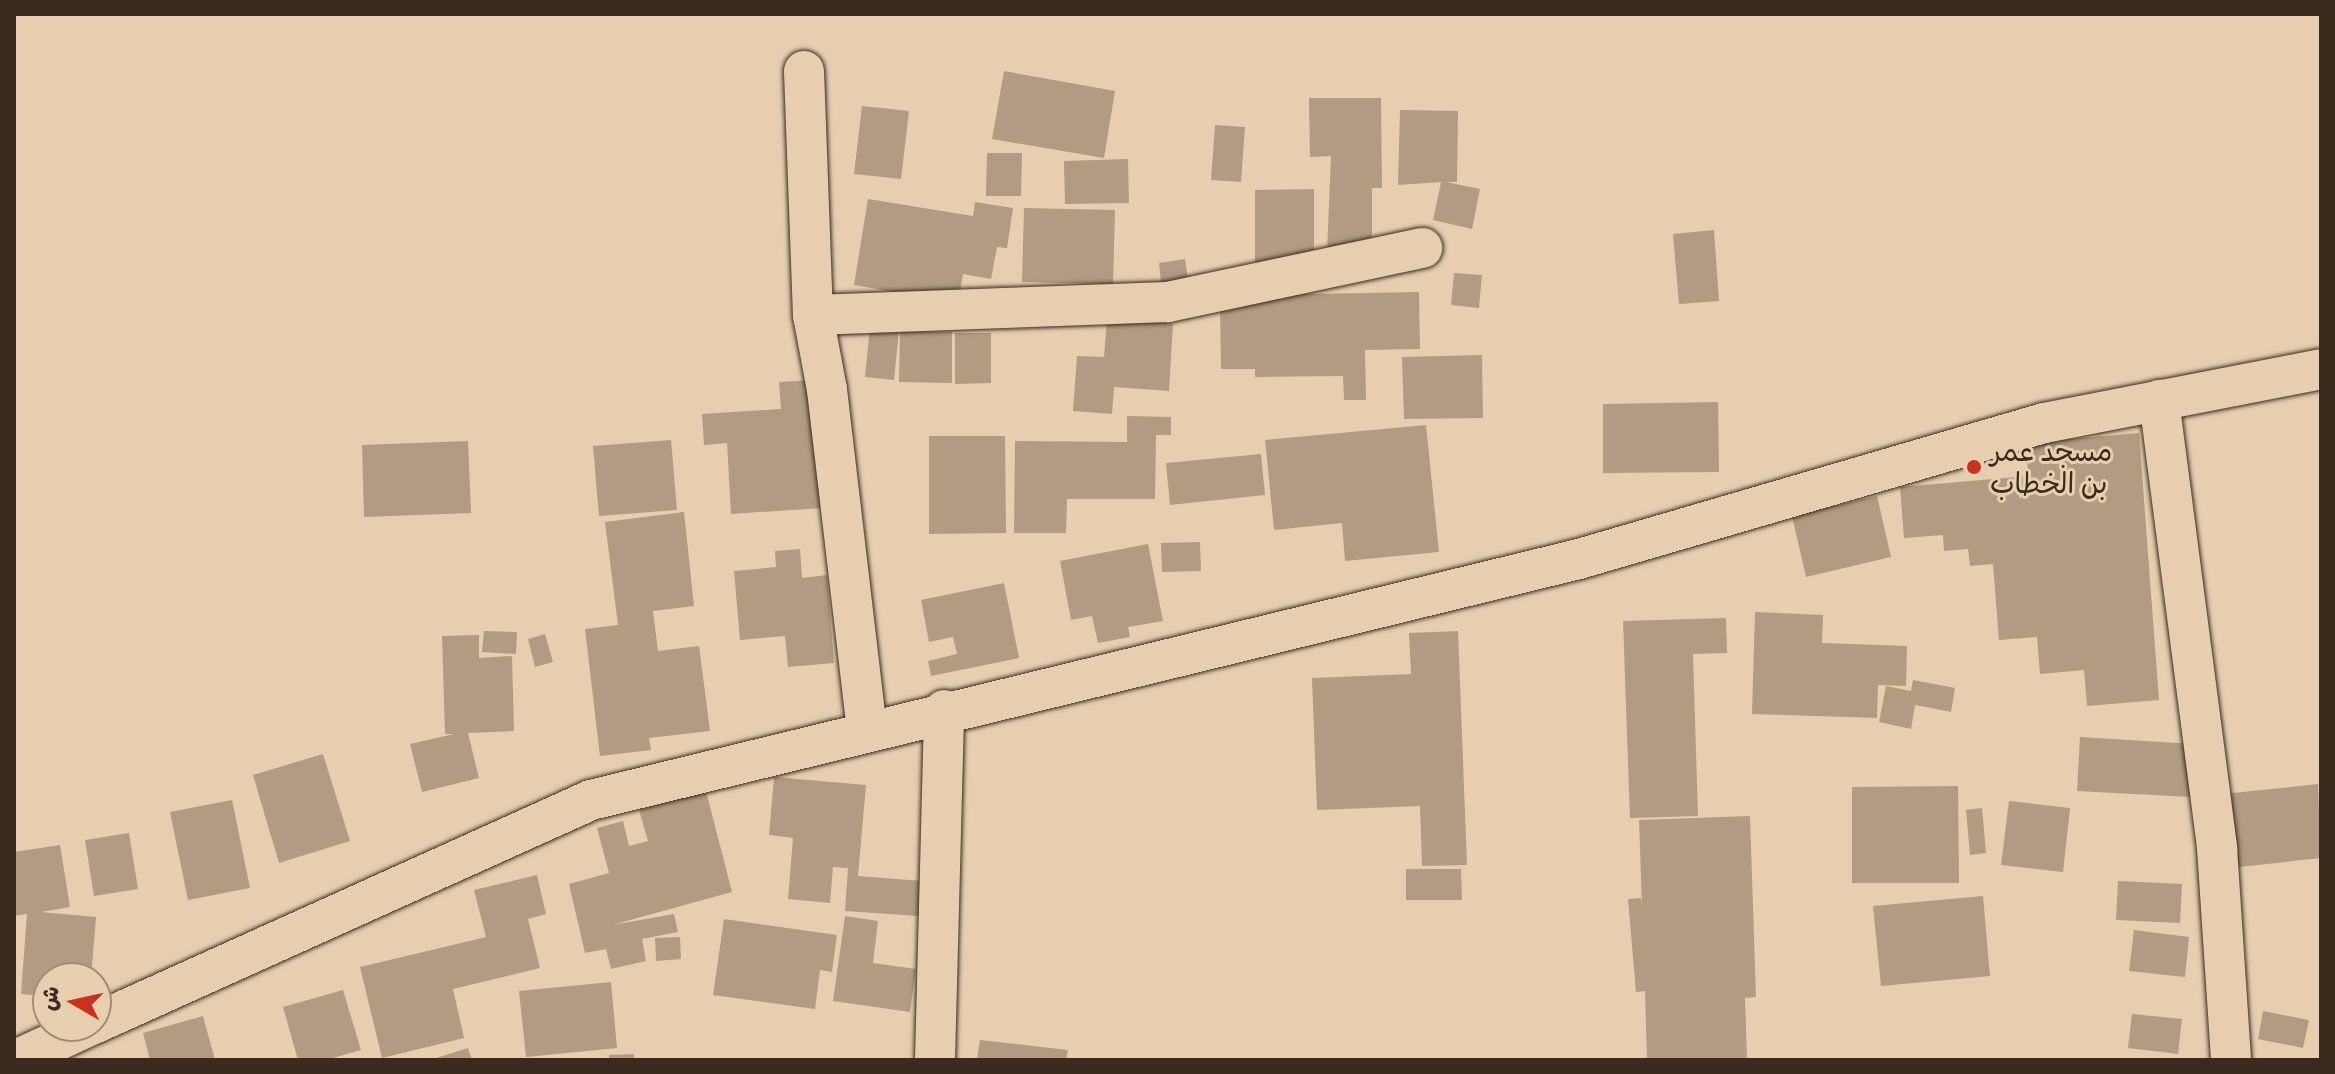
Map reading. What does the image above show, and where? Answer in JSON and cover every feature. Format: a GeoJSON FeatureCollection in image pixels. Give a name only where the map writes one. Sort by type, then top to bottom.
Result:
{"type":"FeatureCollection","features":[{"type":"Feature","properties":{"kind":"street"},"geometry":{"type":"LineString","coordinates":[[804,71],[813,315],[827,390],[867,731]]}},
{"type":"Feature","properties":{"kind":"street"},"geometry":{"type":"LineString","coordinates":[[813,315],[1168,302],[1422,248]]}},
{"type":"Feature","properties":{"kind":"street"},"geometry":{"type":"LineString","coordinates":[[112,1016],[591,800],[944,710],[1579,559],[2044,423],[2321,369]]}},
{"type":"Feature","properties":{"kind":"street"},"geometry":{"type":"LineString","coordinates":[[2159,400],[2217,848],[2231,1060]]}},
{"type":"Feature","properties":{"kind":"street"},"geometry":{"type":"LineString","coordinates":[[935,1060],[944,710]]}},
{"type":"Feature","properties":{"kind":"street"},"geometry":{"type":"LineString","coordinates":[[16,1060],[55,1042]]}},
{"type":"Feature","properties":{"kind":"building"},"geometry":{"type":"Polygon","coordinates":[[[1004,71],[1115,91],[1104,158],[992,139],[1004,71]]]}},
{"type":"Feature","properties":{"kind":"building"},"geometry":{"type":"Polygon","coordinates":[[[1309,98],[1381,98],[1382,188],[1372,188],[1372,253],[1255,268],[1255,190],[1314,189],[1314,252],[1327,251],[1331,156],[1310,157],[1309,98]]]}},
{"type":"Feature","properties":{"kind":"building"},"geometry":{"type":"Polygon","coordinates":[[[862,106],[909,111],[901,179],[854,174],[862,106]]]}},
{"type":"Feature","properties":{"kind":"building"},"geometry":{"type":"Polygon","coordinates":[[[1400,110],[1458,111],[1457,182],[1446,182],[1480,189],[1472,229],[1433,220],[1441,182],[1398,185],[1400,110]]]}},
{"type":"Feature","properties":{"kind":"building"},"geometry":{"type":"Polygon","coordinates":[[[1215,125],[1245,127],[1241,182],[1211,180],[1215,125]]]}},
{"type":"Feature","properties":{"kind":"building"},"geometry":{"type":"Polygon","coordinates":[[[987,153],[1022,153],[1021,196],[986,196],[987,153]]]}},
{"type":"Feature","properties":{"kind":"building"},"geometry":{"type":"Polygon","coordinates":[[[1128,159],[1129,203],[1065,204],[1064,161],[1128,159]]]}},
{"type":"Feature","properties":{"kind":"building"},"geometry":{"type":"Polygon","coordinates":[[[868,199],[973,216],[975,202],[1013,208],[1007,248],[997,247],[991,279],[963,274],[958,303],[854,285],[868,199]]]}},
{"type":"Feature","properties":{"kind":"building"},"geometry":{"type":"Polygon","coordinates":[[[1024,208],[1115,210],[1113,284],[1022,282],[1024,208]]]}},
{"type":"Feature","properties":{"kind":"building"},"geometry":{"type":"Polygon","coordinates":[[[1714,230],[1719,301],[1679,304],[1673,234],[1714,230]]]}},
{"type":"Feature","properties":{"kind":"building"},"geometry":{"type":"Polygon","coordinates":[[[1185,259],[1188,279],[1161,282],[1159,263],[1185,259]]]}},
{"type":"Feature","properties":{"kind":"building"},"geometry":{"type":"Polygon","coordinates":[[[1454,273],[1482,275],[1479,308],[1451,305],[1454,273]]]}},
{"type":"Feature","properties":{"kind":"building"},"geometry":{"type":"Polygon","coordinates":[[[1419,292],[1420,349],[1365,350],[1366,400],[1344,400],[1343,376],[1255,377],[1255,369],[1221,369],[1220,303],[1250,295],[1419,292]]]}},
{"type":"Feature","properties":{"kind":"building"},"geometry":{"type":"Polygon","coordinates":[[[1107,318],[1173,324],[1169,391],[1114,387],[1112,414],[1073,411],[1077,356],[1104,357],[1107,318]]]}},
{"type":"Feature","properties":{"kind":"building"},"geometry":{"type":"Polygon","coordinates":[[[870,327],[899,330],[894,380],[865,377],[870,327]]]}},
{"type":"Feature","properties":{"kind":"building"},"geometry":{"type":"Polygon","coordinates":[[[900,331],[952,332],[952,383],[899,382],[900,331]]]}},
{"type":"Feature","properties":{"kind":"building"},"geometry":{"type":"Polygon","coordinates":[[[955,333],[991,333],[991,383],[955,384],[955,333]]]}},
{"type":"Feature","properties":{"kind":"building"},"geometry":{"type":"Polygon","coordinates":[[[1482,355],[1483,418],[1404,419],[1402,357],[1482,355]]]}},
{"type":"Feature","properties":{"kind":"building"},"geometry":{"type":"Polygon","coordinates":[[[815,380],[823,508],[731,514],[727,443],[704,445],[702,414],[781,409],[779,382],[815,380]]]}},
{"type":"Feature","properties":{"kind":"building"},"geometry":{"type":"Polygon","coordinates":[[[1718,402],[1719,472],[1603,473],[1603,404],[1718,402]]]}},
{"type":"Feature","properties":{"kind":"building"},"geometry":{"type":"Polygon","coordinates":[[[1127,416],[1171,417],[1171,435],[1156,435],[1155,499],[1067,499],[1066,533],[1014,533],[1015,441],[1127,442],[1127,416]]]}},
{"type":"Feature","properties":{"kind":"building"},"geometry":{"type":"Polygon","coordinates":[[[1426,425],[1439,552],[1345,561],[1342,523],[1274,530],[1265,440],[1426,425]]]}},
{"type":"Feature","properties":{"kind":"building"},"geometry":{"type":"Polygon","coordinates":[[[2139,433],[2159,700],[2087,706],[2084,670],[2040,674],[2037,637],[1999,640],[1993,564],[1970,566],[1968,549],[1944,551],[1943,535],[1904,538],[1900,487],[2028,476],[2026,443],[2139,433]]]}},
{"type":"Feature","properties":{"kind":"building"},"geometry":{"type":"Polygon","coordinates":[[[929,436],[1005,436],[1006,533],[929,534],[929,436]]]}},
{"type":"Feature","properties":{"kind":"building"},"geometry":{"type":"Polygon","coordinates":[[[671,440],[677,510],[599,516],[593,446],[671,440]]]}},
{"type":"Feature","properties":{"kind":"building"},"geometry":{"type":"Polygon","coordinates":[[[468,441],[471,513],[364,517],[362,445],[468,441]]]}},
{"type":"Feature","properties":{"kind":"building"},"geometry":{"type":"Polygon","coordinates":[[[1261,454],[1265,495],[1170,505],[1166,463],[1261,454]]]}},
{"type":"Feature","properties":{"kind":"building"},"geometry":{"type":"Polygon","coordinates":[[[1877,496],[1891,557],[1806,577],[1792,516],[1877,496]]]}},
{"type":"Feature","properties":{"kind":"building"},"geometry":{"type":"Polygon","coordinates":[[[684,512],[694,606],[653,611],[658,651],[699,646],[710,731],[649,738],[651,750],[600,756],[585,629],[618,625],[605,522],[684,512]]]}},
{"type":"Feature","properties":{"kind":"building"},"geometry":{"type":"Polygon","coordinates":[[[1200,542],[1201,571],[1162,572],[1161,543],[1200,542]]]}},
{"type":"Feature","properties":{"kind":"building"},"geometry":{"type":"Polygon","coordinates":[[[1148,544],[1163,621],[1128,627],[1130,637],[1098,643],[1092,616],[1071,620],[1060,561],[1148,544]]]}},
{"type":"Feature","properties":{"kind":"building"},"geometry":{"type":"Polygon","coordinates":[[[800,549],[802,578],[827,575],[834,663],[788,667],[785,636],[740,640],[734,571],[776,567],[775,551],[800,549]]]}},
{"type":"Feature","properties":{"kind":"building"},"geometry":{"type":"Polygon","coordinates":[[[1004,583],[1019,658],[931,676],[928,661],[957,654],[953,637],[929,642],[921,600],[1004,583]]]}},
{"type":"Feature","properties":{"kind":"building"},"geometry":{"type":"Polygon","coordinates":[[[1755,612],[1823,615],[1822,643],[1907,646],[1906,686],[1878,685],[1877,718],[1752,714],[1755,612]]]}},
{"type":"Feature","properties":{"kind":"building"},"geometry":{"type":"Polygon","coordinates":[[[1726,618],[1727,653],[1693,654],[1698,816],[1630,818],[1623,621],[1726,618]]]}},
{"type":"Feature","properties":{"kind":"building"},"geometry":{"type":"Polygon","coordinates":[[[484,631],[517,632],[516,654],[482,652],[484,631]]]}},
{"type":"Feature","properties":{"kind":"building"},"geometry":{"type":"Polygon","coordinates":[[[1458,631],[1467,865],[1422,866],[1420,806],[1317,810],[1312,678],[1411,674],[1409,633],[1458,631]]]}},
{"type":"Feature","properties":{"kind":"building"},"geometry":{"type":"Polygon","coordinates":[[[545,634],[553,662],[535,667],[528,639],[545,634]]]}},
{"type":"Feature","properties":{"kind":"building"},"geometry":{"type":"Polygon","coordinates":[[[479,635],[479,658],[512,656],[514,731],[468,733],[479,778],[422,792],[410,744],[454,734],[445,734],[442,636],[479,635]]]}},
{"type":"Feature","properties":{"kind":"building"},"geometry":{"type":"Polygon","coordinates":[[[1913,680],[1955,688],[1951,712],[1915,705],[1911,729],[1879,722],[1886,686],[1911,691],[1913,680]]]}},
{"type":"Feature","properties":{"kind":"building"},"geometry":{"type":"Polygon","coordinates":[[[2080,737],[2193,744],[2191,797],[2077,791],[2080,737]]]}},
{"type":"Feature","properties":{"kind":"building"},"geometry":{"type":"Polygon","coordinates":[[[323,754],[350,841],[279,863],[253,775],[323,754]]]}},
{"type":"Feature","properties":{"kind":"building"},"geometry":{"type":"Polygon","coordinates":[[[774,777],[866,785],[858,876],[922,881],[919,916],[845,911],[848,868],[833,867],[830,903],[788,899],[793,838],[769,835],[774,777]]]}},
{"type":"Feature","properties":{"kind":"building"},"geometry":{"type":"Polygon","coordinates":[[[2318,784],[2321,858],[2221,869],[2214,795],[2318,784]]]}},
{"type":"Feature","properties":{"kind":"building"},"geometry":{"type":"Polygon","coordinates":[[[1958,786],[1959,883],[1852,883],[1852,787],[1958,786]]]}},
{"type":"Feature","properties":{"kind":"building"},"geometry":{"type":"Polygon","coordinates":[[[706,791],[732,892],[612,925],[674,914],[678,932],[642,939],[646,961],[611,969],[606,949],[585,953],[569,884],[609,873],[597,828],[623,821],[629,846],[648,841],[639,810],[706,791]]]}},
{"type":"Feature","properties":{"kind":"building"},"geometry":{"type":"Polygon","coordinates":[[[232,800],[250,888],[188,900],[170,812],[232,800]]]}},
{"type":"Feature","properties":{"kind":"building"},"geometry":{"type":"Polygon","coordinates":[[[2009,801],[2070,808],[2063,872],[2001,865],[2009,801]]]}},
{"type":"Feature","properties":{"kind":"building"},"geometry":{"type":"Polygon","coordinates":[[[1982,808],[1986,853],[1970,855],[1966,810],[1982,808]]]}},
{"type":"Feature","properties":{"kind":"building"},"geometry":{"type":"Polygon","coordinates":[[[1750,816],[1756,997],[1745,998],[1747,1060],[1647,1060],[1645,991],[1636,992],[1628,899],[1641,898],[1642,906],[1639,820],[1750,816]]]}},
{"type":"Feature","properties":{"kind":"building"},"geometry":{"type":"Polygon","coordinates":[[[129,833],[138,889],[94,896],[85,840],[129,833]]]}},
{"type":"Feature","properties":{"kind":"building"},"geometry":{"type":"Polygon","coordinates":[[[60,845],[70,907],[41,912],[96,917],[92,962],[32,962],[32,995],[21,994],[27,914],[14,916],[14,852],[60,845]]]}},
{"type":"Feature","properties":{"kind":"building"},"geometry":{"type":"Polygon","coordinates":[[[1406,869],[1461,869],[1462,900],[1406,900],[1406,869]]]}},
{"type":"Feature","properties":{"kind":"building"},"geometry":{"type":"Polygon","coordinates":[[[537,875],[546,914],[528,919],[540,968],[453,989],[464,1038],[382,1058],[360,967],[486,937],[474,890],[537,875]]]}},
{"type":"Feature","properties":{"kind":"building"},"geometry":{"type":"Polygon","coordinates":[[[2118,881],[2182,884],[2180,923],[2116,920],[2118,881]]]}},
{"type":"Feature","properties":{"kind":"building"},"geometry":{"type":"Polygon","coordinates":[[[1983,896],[1990,976],[1881,986],[1873,906],[1983,896]]]}},
{"type":"Feature","properties":{"kind":"building"},"geometry":{"type":"Polygon","coordinates":[[[845,916],[878,921],[873,963],[916,969],[910,1012],[833,1001],[845,916]]]}},
{"type":"Feature","properties":{"kind":"building"},"geometry":{"type":"Polygon","coordinates":[[[724,919],[837,935],[832,972],[820,970],[815,1009],[713,995],[724,919]]]}},
{"type":"Feature","properties":{"kind":"building"},"geometry":{"type":"Polygon","coordinates":[[[2134,930],[2189,937],[2185,977],[2129,971],[2134,930]]]}},
{"type":"Feature","properties":{"kind":"building"},"geometry":{"type":"Polygon","coordinates":[[[680,937],[681,959],[656,961],[655,938],[680,937]]]}},
{"type":"Feature","properties":{"kind":"building"},"geometry":{"type":"Polygon","coordinates":[[[611,982],[617,1048],[526,1057],[519,991],[611,982]]]}},
{"type":"Feature","properties":{"kind":"building"},"geometry":{"type":"Polygon","coordinates":[[[343,990],[361,1050],[326,1060],[298,1060],[283,1007],[343,990]]]}},
{"type":"Feature","properties":{"kind":"building"},"geometry":{"type":"Polygon","coordinates":[[[2263,1011],[2309,1020],[2303,1048],[2258,1039],[2263,1011]]]}},
{"type":"Feature","properties":{"kind":"building"},"geometry":{"type":"Polygon","coordinates":[[[2132,1014],[2182,1019],[2178,1054],[2128,1048],[2132,1014]]]}},
{"type":"Feature","properties":{"kind":"building"},"geometry":{"type":"Polygon","coordinates":[[[203,1016],[215,1060],[150,1060],[143,1033],[203,1016]]]}},
{"type":"Feature","properties":{"kind":"building"},"geometry":{"type":"Polygon","coordinates":[[[980,1040],[1068,1050],[1066,1060],[977,1060],[980,1040]]]}},
{"type":"Feature","properties":{"kind":"building"},"geometry":{"type":"Polygon","coordinates":[[[468,1048],[472,1060],[433,1060],[433,1059],[468,1048]]]}},
{"type":"Feature","properties":{"kind":"building"},"geometry":{"type":"Polygon","coordinates":[[[634,1054],[634,1060],[609,1060],[609,1055],[634,1054]]]}},
{"type":"Feature","properties":{"kind":"place","name":"مسجد عمر بن الخطاب"},"geometry":{"type":"Point","coordinates":[1974,467]}}]}
